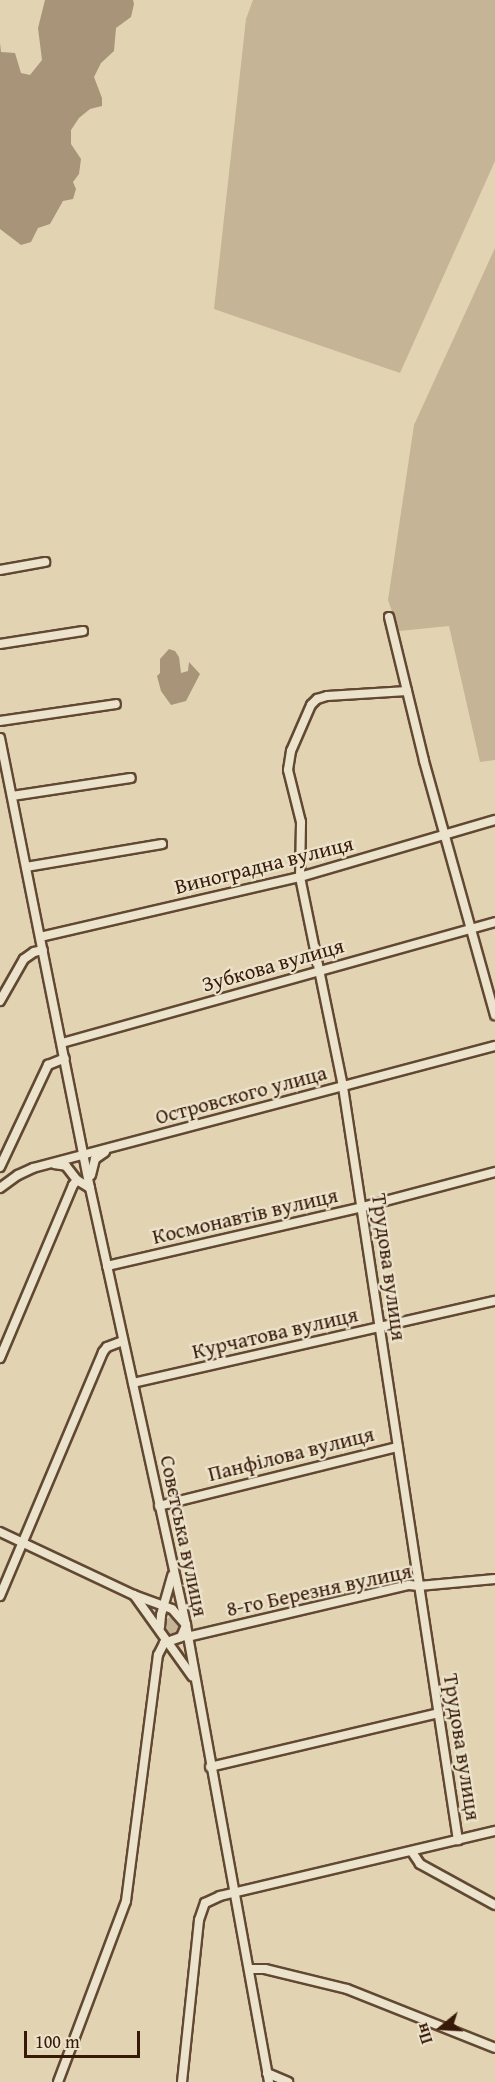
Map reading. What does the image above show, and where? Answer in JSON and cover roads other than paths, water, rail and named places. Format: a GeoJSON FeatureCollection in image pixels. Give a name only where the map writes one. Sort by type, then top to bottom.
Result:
{"type":"FeatureCollection","features":[{"type":"Feature","properties":{"kind":"street"},"geometry":{"type":"LineString","coordinates":[[0,570],[45,562]]}},
{"type":"Feature","properties":{"kind":"street"},"geometry":{"type":"LineString","coordinates":[[389,618],[444,835],[495,1015]]}},
{"type":"Feature","properties":{"kind":"street"},"geometry":{"type":"LineString","coordinates":[[0,644],[83,631]]}},
{"type":"Feature","properties":{"kind":"street","name":"Трудова вулиця"},"geometry":{"type":"LineString","coordinates":[[407,691],[327,696],[317,699],[311,705],[291,751],[288,770],[301,822],[300,877],[343,1087],[458,1840]]}},
{"type":"Feature","properties":{"kind":"street"},"geometry":{"type":"LineString","coordinates":[[0,721],[116,704]]}},
{"type":"Feature","properties":{"kind":"street","name":"Совєтська вулиця"},"geometry":{"type":"LineString","coordinates":[[0,738],[90,1188],[186,1626],[268,2077]]}},
{"type":"Feature","properties":{"kind":"street"},"geometry":{"type":"LineString","coordinates":[[12,796],[131,778]]}},
{"type":"Feature","properties":{"kind":"street","name":"Виноградна вулиця"},"geometry":{"type":"LineString","coordinates":[[40,937],[300,877],[495,820]]}},
{"type":"Feature","properties":{"kind":"street"},"geometry":{"type":"LineString","coordinates":[[26,867],[162,844]]}},
{"type":"Feature","properties":{"kind":"street","name":"Зубкова вулиця"},"geometry":{"type":"LineString","coordinates":[[62,1043],[495,922]]}},
{"type":"Feature","properties":{"kind":"street"},"geometry":{"type":"LineString","coordinates":[[0,1001],[24,959],[34,952],[43,950]]}},
{"type":"Feature","properties":{"kind":"street","name":"Островского улица"},"geometry":{"type":"LineString","coordinates":[[0,1188],[18,1174],[51,1163],[495,1046]]}},
{"type":"Feature","properties":{"kind":"street"},"geometry":{"type":"LineString","coordinates":[[0,1167],[48,1065],[65,1059]]}},
{"type":"Feature","properties":{"kind":"street"},"geometry":{"type":"LineString","coordinates":[[51,1163],[66,1166],[77,1180],[90,1188],[95,1159],[114,1147]]}},
{"type":"Feature","properties":{"kind":"street","name":"Космонавтів вулиця"},"geometry":{"type":"LineString","coordinates":[[107,1266],[362,1207],[495,1172]]}},
{"type":"Feature","properties":{"kind":"street"},"geometry":{"type":"LineString","coordinates":[[0,1358],[77,1180]]}},
{"type":"Feature","properties":{"kind":"street","name":"Курчатова вулиця"},"geometry":{"type":"LineString","coordinates":[[132,1383],[495,1301]]}},
{"type":"Feature","properties":{"kind":"street"},"geometry":{"type":"LineString","coordinates":[[0,1596],[103,1352],[107,1347],[123,1341]]}},
{"type":"Feature","properties":{"kind":"street","name":"Панфілова вулиця"},"geometry":{"type":"LineString","coordinates":[[159,1506],[398,1447]]}},
{"type":"Feature","properties":{"kind":"street"},"geometry":{"type":"LineString","coordinates":[[0,1532],[134,1594],[164,1605],[178,1614],[186,1626],[181,1637],[168,1641],[161,1647],[154,1675],[126,1901],[58,2082]]}},
{"type":"Feature","properties":{"kind":"street"},"geometry":{"type":"LineString","coordinates":[[161,1630],[160,1622],[173,1570]]}},
{"type":"Feature","properties":{"kind":"street","name":"8-го Березня вулиця"},"geometry":{"type":"LineString","coordinates":[[188,1637],[408,1585],[419,1587],[495,1579]]}},
{"type":"Feature","properties":{"kind":"street"},"geometry":{"type":"LineString","coordinates":[[134,1594],[194,1679]]}},
{"type":"Feature","properties":{"kind":"street"},"geometry":{"type":"LineString","coordinates":[[210,1767],[438,1713]]}},
{"type":"Feature","properties":{"kind":"street"},"geometry":{"type":"LineString","coordinates":[[182,2082],[199,1920],[202,1908],[210,1899],[495,1831]]}},
{"type":"Feature","properties":{"kind":"street"},"geometry":{"type":"LineString","coordinates":[[412,1852],[420,1864],[495,1905]]}},
{"type":"Feature","properties":{"kind":"street"},"geometry":{"type":"LineString","coordinates":[[249,1969],[265,1969],[347,1989],[495,2048]]}},
{"type":"Feature","properties":{"kind":"street"},"geometry":{"type":"LineString","coordinates":[[268,2077],[288,2082]]}}]}
